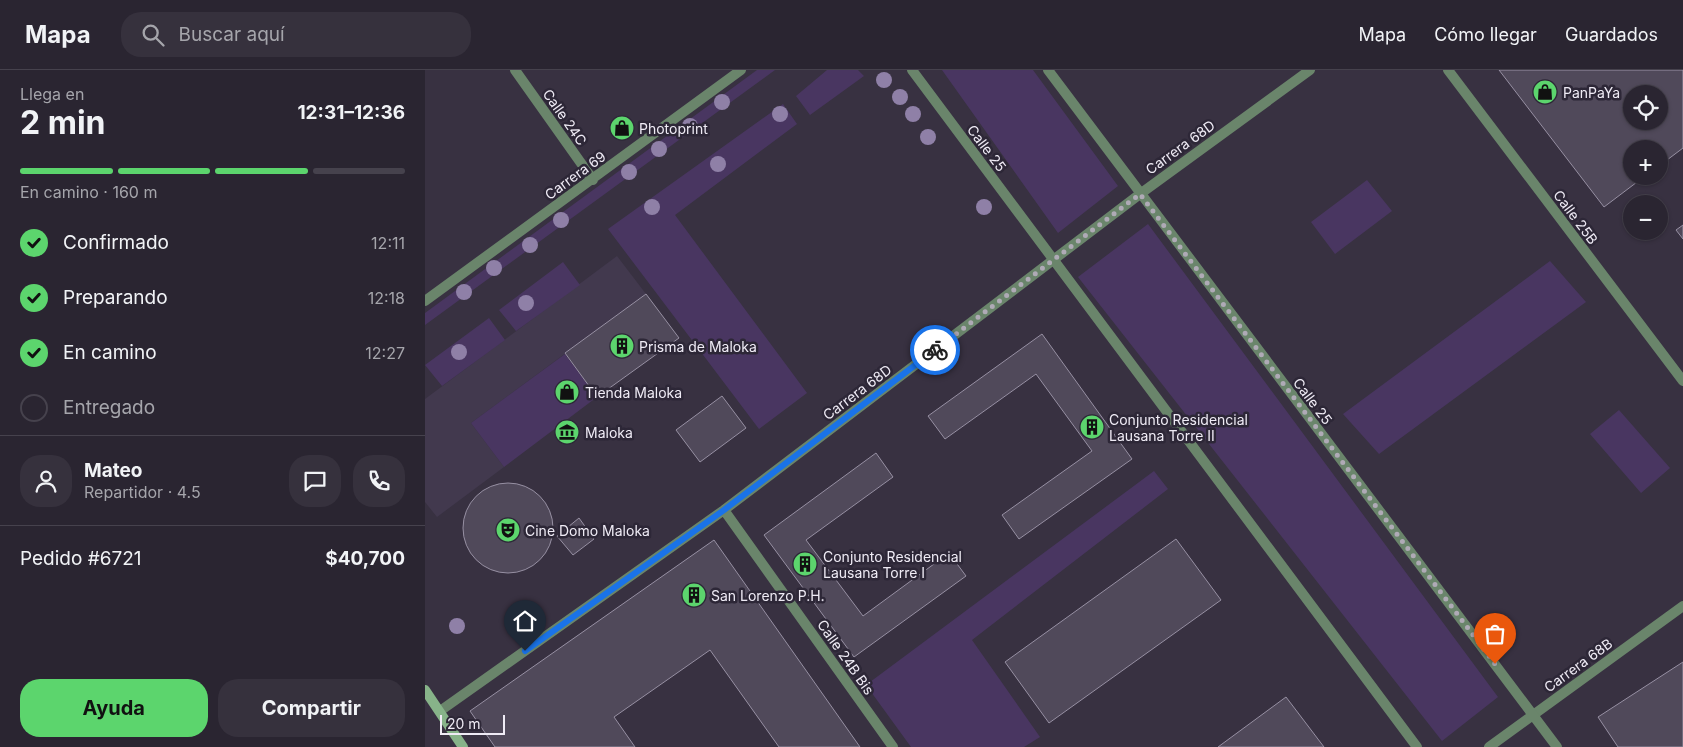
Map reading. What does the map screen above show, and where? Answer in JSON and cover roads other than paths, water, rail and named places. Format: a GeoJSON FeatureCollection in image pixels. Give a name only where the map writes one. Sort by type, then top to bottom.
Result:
{"type":"FeatureCollection","features":[{"type":"Feature","properties":{"kind":"main road"},"geometry":{"type":"LineString","coordinates":[[425,690],[463,747]]}},
{"type":"Feature","properties":{"kind":"street","name":"Calle 24C"},"geometry":{"type":"LineString","coordinates":[[515,70],[593,180]]}},
{"type":"Feature","properties":{"kind":"street","name":"Carrera 69"},"geometry":{"type":"LineString","coordinates":[[425,301],[741,70]]}},
{"type":"Feature","properties":{"kind":"street","name":"Calle 25"},"geometry":{"type":"LineString","coordinates":[[912,70],[1417,747]]}},
{"type":"Feature","properties":{"kind":"street","name":"Calle 25"},"geometry":{"type":"LineString","coordinates":[[1048,70],[1557,747]]}},
{"type":"Feature","properties":{"kind":"street","name":"Carrera 68D"},"geometry":{"type":"LineString","coordinates":[[440,711],[724,510],[1140,194],[1310,70]]}},
{"type":"Feature","properties":{"kind":"street","name":"Calle 25B"},"geometry":{"type":"LineString","coordinates":[[1448,70],[1683,381]]}},
{"type":"Feature","properties":{"kind":"street","name":"Calle 24B Bis"},"geometry":{"type":"LineString","coordinates":[[724,510],[893,747]]}},
{"type":"Feature","properties":{"kind":"street","name":"Carrera 68B"},"geometry":{"type":"LineString","coordinates":[[1489,747],[1683,606]]}},
{"type":"Feature","properties":{"kind":"place","name":"PanPaYa"},"geometry":{"type":"Point","coordinates":[1545,92]}},
{"type":"Feature","properties":{"kind":"place","name":"Photoprint"},"geometry":{"type":"Point","coordinates":[622,128]}},
{"type":"Feature","properties":{"kind":"place","name":"Prisma de Maloka"},"geometry":{"type":"Point","coordinates":[622,346]}},
{"type":"Feature","properties":{"kind":"place","name":"Tienda Maloka"},"geometry":{"type":"Point","coordinates":[567,392]}},
{"type":"Feature","properties":{"kind":"place","name":"Conjunto Residencial Lausana Torre II"},"geometry":{"type":"Point","coordinates":[1092,427]}},
{"type":"Feature","properties":{"kind":"place","name":"Maloka"},"geometry":{"type":"Point","coordinates":[567,432]}},
{"type":"Feature","properties":{"kind":"place","name":"Cine Domo Maloka"},"geometry":{"type":"Point","coordinates":[508,530]}},
{"type":"Feature","properties":{"kind":"place","name":"Conjunto Residencial Lausana Torre I"},"geometry":{"type":"Point","coordinates":[805,564]}},
{"type":"Feature","properties":{"kind":"place","name":"San Lorenzo P.H."},"geometry":{"type":"Point","coordinates":[694,595]}}]}
